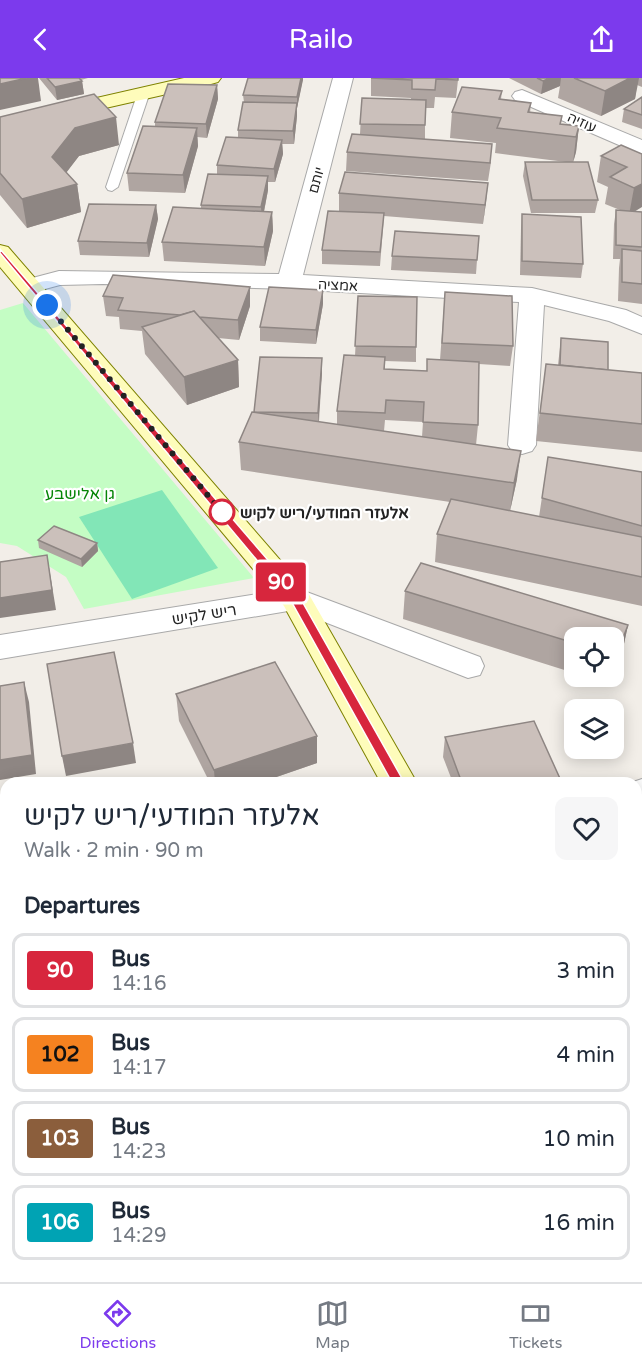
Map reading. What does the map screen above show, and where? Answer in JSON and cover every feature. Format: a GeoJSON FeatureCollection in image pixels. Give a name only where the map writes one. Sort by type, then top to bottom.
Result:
{"type":"FeatureCollection","features":[{"type":"Feature","properties":{"kind":"street"},"geometry":{"type":"LineString","coordinates":[[0,126],[211,78]]}},
{"type":"Feature","properties":{"kind":"street","name":"יותם"},"geometry":{"type":"LineString","coordinates":[[289,282],[344,78]]}},
{"type":"Feature","properties":{"kind":"street","name":"עוזיה"},"geometry":{"type":"LineString","coordinates":[[522,96],[642,148]]}},
{"type":"Feature","properties":{"kind":"street"},"geometry":{"type":"LineString","coordinates":[[0,252],[296,599],[396,777]]}},
{"type":"Feature","properties":{"kind":"street","name":"אמציה"},"geometry":{"type":"LineString","coordinates":[[30,286],[59,278],[78,277],[289,282],[532,295],[617,315],[642,326]]}},
{"type":"Feature","properties":{"kind":"street"},"geometry":{"type":"LineString","coordinates":[[522,445],[532,295]]}},
{"type":"Feature","properties":{"kind":"street"},"geometry":{"type":"LineString","coordinates":[[296,599],[468,666]]}},
{"type":"Feature","properties":{"kind":"street","name":"ריש לקיש"},"geometry":{"type":"LineString","coordinates":[[0,646],[296,599]]}},
{"type":"Feature","properties":{"kind":"lane"},"geometry":{"type":"LineString","coordinates":[[112,187],[144,92]]}},
{"type":"Feature","properties":{"kind":"green space","name":"גן אלישבע"},"geometry":{"type":"Polygon","coordinates":[[[23,303],[254,578],[84,609],[66,577],[17,546],[0,543],[0,310],[23,303]]]}},
{"type":"Feature","properties":{"kind":"green space"},"geometry":{"type":"Polygon","coordinates":[[[162,490],[218,568],[132,599],[79,517],[162,490]]]}},
{"type":"Feature","properties":{"kind":"building"},"geometry":{"type":"Polygon","coordinates":[[[0,78],[27,78],[0,84],[0,78]]]}},
{"type":"Feature","properties":{"kind":"building"},"geometry":{"type":"Polygon","coordinates":[[[47,78],[79,78],[82,81],[55,87],[47,78]]]}},
{"type":"Feature","properties":{"kind":"building"},"geometry":{"type":"Polygon","coordinates":[[[248,78],[301,78],[297,97],[243,95],[248,78]]]}},
{"type":"Feature","properties":{"kind":"building"},"geometry":{"type":"Polygon","coordinates":[[[371,78],[458,78],[458,80],[436,79],[435,90],[412,89],[412,80],[371,78]]]}},
{"type":"Feature","properties":{"kind":"building"},"geometry":{"type":"Polygon","coordinates":[[[574,78],[630,78],[605,91],[574,78]]]}},
{"type":"Feature","properties":{"kind":"building"},"geometry":{"type":"Polygon","coordinates":[[[168,84],[217,85],[206,124],[155,122],[168,84]]]}},
{"type":"Feature","properties":{"kind":"building"},"geometry":{"type":"Polygon","coordinates":[[[462,87],[502,91],[499,99],[531,103],[528,112],[562,116],[560,124],[579,126],[576,137],[497,128],[501,118],[452,112],[462,87]]]}},
{"type":"Feature","properties":{"kind":"building"},"geometry":{"type":"Polygon","coordinates":[[[94,94],[116,117],[75,128],[52,157],[77,184],[22,199],[0,173],[0,117],[94,94]]]}},
{"type":"Feature","properties":{"kind":"building"},"geometry":{"type":"Polygon","coordinates":[[[642,97],[642,115],[624,109],[642,97]]]}},
{"type":"Feature","properties":{"kind":"building"},"geometry":{"type":"Polygon","coordinates":[[[362,98],[426,100],[425,125],[360,124],[362,98]]]}},
{"type":"Feature","properties":{"kind":"building"},"geometry":{"type":"Polygon","coordinates":[[[243,102],[297,103],[293,131],[238,130],[243,102]]]}},
{"type":"Feature","properties":{"kind":"building"},"geometry":{"type":"Polygon","coordinates":[[[143,126],[197,128],[183,175],[127,173],[143,126]]]}},
{"type":"Feature","properties":{"kind":"building"},"geometry":{"type":"Polygon","coordinates":[[[352,134],[492,144],[490,163],[347,152],[352,134]]]}},
{"type":"Feature","properties":{"kind":"building"},"geometry":{"type":"Polygon","coordinates":[[[226,137],[282,140],[274,169],[217,165],[226,137]]]}},
{"type":"Feature","properties":{"kind":"building"},"geometry":{"type":"Polygon","coordinates":[[[621,145],[642,154],[642,184],[634,188],[610,177],[627,167],[601,156],[621,145]]]}},
{"type":"Feature","properties":{"kind":"building"},"geometry":{"type":"Polygon","coordinates":[[[525,162],[588,162],[598,200],[532,200],[525,162]]]}},
{"type":"Feature","properties":{"kind":"building"},"geometry":{"type":"Polygon","coordinates":[[[345,172],[488,183],[485,205],[339,193],[345,172]]]}},
{"type":"Feature","properties":{"kind":"building"},"geometry":{"type":"Polygon","coordinates":[[[208,174],[268,176],[261,207],[201,205],[208,174]]]}},
{"type":"Feature","properties":{"kind":"building"},"geometry":{"type":"Polygon","coordinates":[[[89,204],[156,205],[147,243],[78,241],[89,204]]]}},
{"type":"Feature","properties":{"kind":"building"},"geometry":{"type":"Polygon","coordinates":[[[173,207],[272,212],[264,247],[162,242],[173,207]]]}},
{"type":"Feature","properties":{"kind":"building"},"geometry":{"type":"Polygon","coordinates":[[[616,210],[642,212],[642,247],[616,245],[616,210]]]}},
{"type":"Feature","properties":{"kind":"building"},"geometry":{"type":"Polygon","coordinates":[[[328,211],[384,213],[380,252],[322,250],[328,211]]]}},
{"type":"Feature","properties":{"kind":"building"},"geometry":{"type":"Polygon","coordinates":[[[522,214],[581,217],[583,264],[522,261],[522,214]]]}},
{"type":"Feature","properties":{"kind":"building"},"geometry":{"type":"Polygon","coordinates":[[[395,231],[479,236],[477,260],[392,256],[395,231]]]}},
{"type":"Feature","properties":{"kind":"building"},"geometry":{"type":"Polygon","coordinates":[[[622,249],[642,251],[642,284],[622,282],[622,249]]]}},
{"type":"Feature","properties":{"kind":"building"},"geometry":{"type":"Polygon","coordinates":[[[113,275],[250,287],[238,320],[199,317],[194,311],[180,315],[118,310],[123,298],[103,296],[113,275]]]}},
{"type":"Feature","properties":{"kind":"building"},"geometry":{"type":"Polygon","coordinates":[[[269,287],[323,290],[316,330],[260,327],[269,287]]]}},
{"type":"Feature","properties":{"kind":"building"},"geometry":{"type":"Polygon","coordinates":[[[445,292],[512,296],[513,346],[442,343],[445,292]]]}},
{"type":"Feature","properties":{"kind":"building"},"geometry":{"type":"Polygon","coordinates":[[[358,296],[417,297],[416,347],[355,346],[358,296]]]}},
{"type":"Feature","properties":{"kind":"building"},"geometry":{"type":"Polygon","coordinates":[[[194,311],[238,360],[184,377],[142,327],[194,311]]]}},
{"type":"Feature","properties":{"kind":"building"},"geometry":{"type":"Polygon","coordinates":[[[561,338],[608,342],[608,370],[560,365],[561,338]]]}},
{"type":"Feature","properties":{"kind":"building"},"geometry":{"type":"Polygon","coordinates":[[[344,355],[385,357],[384,369],[427,371],[427,359],[479,362],[478,425],[423,422],[424,402],[386,400],[385,413],[337,411],[344,355]]]}},
{"type":"Feature","properties":{"kind":"building"},"geometry":{"type":"Polygon","coordinates":[[[260,357],[322,358],[318,413],[254,412],[260,357]]]}},
{"type":"Feature","properties":{"kind":"building"},"geometry":{"type":"Polygon","coordinates":[[[546,364],[642,373],[642,424],[540,413],[546,364]]]}},
{"type":"Feature","properties":{"kind":"building"},"geometry":{"type":"Polygon","coordinates":[[[252,412],[521,451],[514,483],[239,442],[252,412]]]}},
{"type":"Feature","properties":{"kind":"building"},"geometry":{"type":"Polygon","coordinates":[[[548,457],[642,472],[642,526],[542,498],[548,457]]]}},
{"type":"Feature","properties":{"kind":"building"},"geometry":{"type":"Polygon","coordinates":[[[451,499],[642,537],[642,577],[437,534],[451,499]]]}},
{"type":"Feature","properties":{"kind":"building"},"geometry":{"type":"Polygon","coordinates":[[[54,526],[97,543],[81,559],[38,540],[54,526]]]}},
{"type":"Feature","properties":{"kind":"building"},"geometry":{"type":"Polygon","coordinates":[[[47,555],[52,590],[0,598],[0,562],[47,555]]]}},
{"type":"Feature","properties":{"kind":"building"},"geometry":{"type":"Polygon","coordinates":[[[421,563],[628,625],[624,635],[624,627],[564,627],[564,640],[405,591],[421,563]]]}},
{"type":"Feature","properties":{"kind":"building"},"geometry":{"type":"Polygon","coordinates":[[[114,652],[133,743],[62,756],[47,664],[114,652]]]}},
{"type":"Feature","properties":{"kind":"building"},"geometry":{"type":"Polygon","coordinates":[[[275,662],[317,736],[214,770],[176,694],[275,662]]]}},
{"type":"Feature","properties":{"kind":"building"},"geometry":{"type":"Polygon","coordinates":[[[24,682],[32,755],[0,760],[0,686],[24,682]]]}},
{"type":"Feature","properties":{"kind":"building"},"geometry":{"type":"Polygon","coordinates":[[[534,721],[559,777],[460,777],[445,737],[534,721]]]}},
{"type":"Feature","properties":{"kind":"bus line","name":"90"},"geometry":{"type":"LineString","coordinates":[[0,252],[296,599],[396,777]]}},
{"type":"Feature","properties":{"kind":"place","name":"אלעזר המודעי/ריש לקיש"},"geometry":{"type":"Point","coordinates":[222,512]}},
{"type":"Feature","properties":{"kind":"route"},"geometry":{"type":"LineString","coordinates":[[47,305],[222,512]]}}]}
